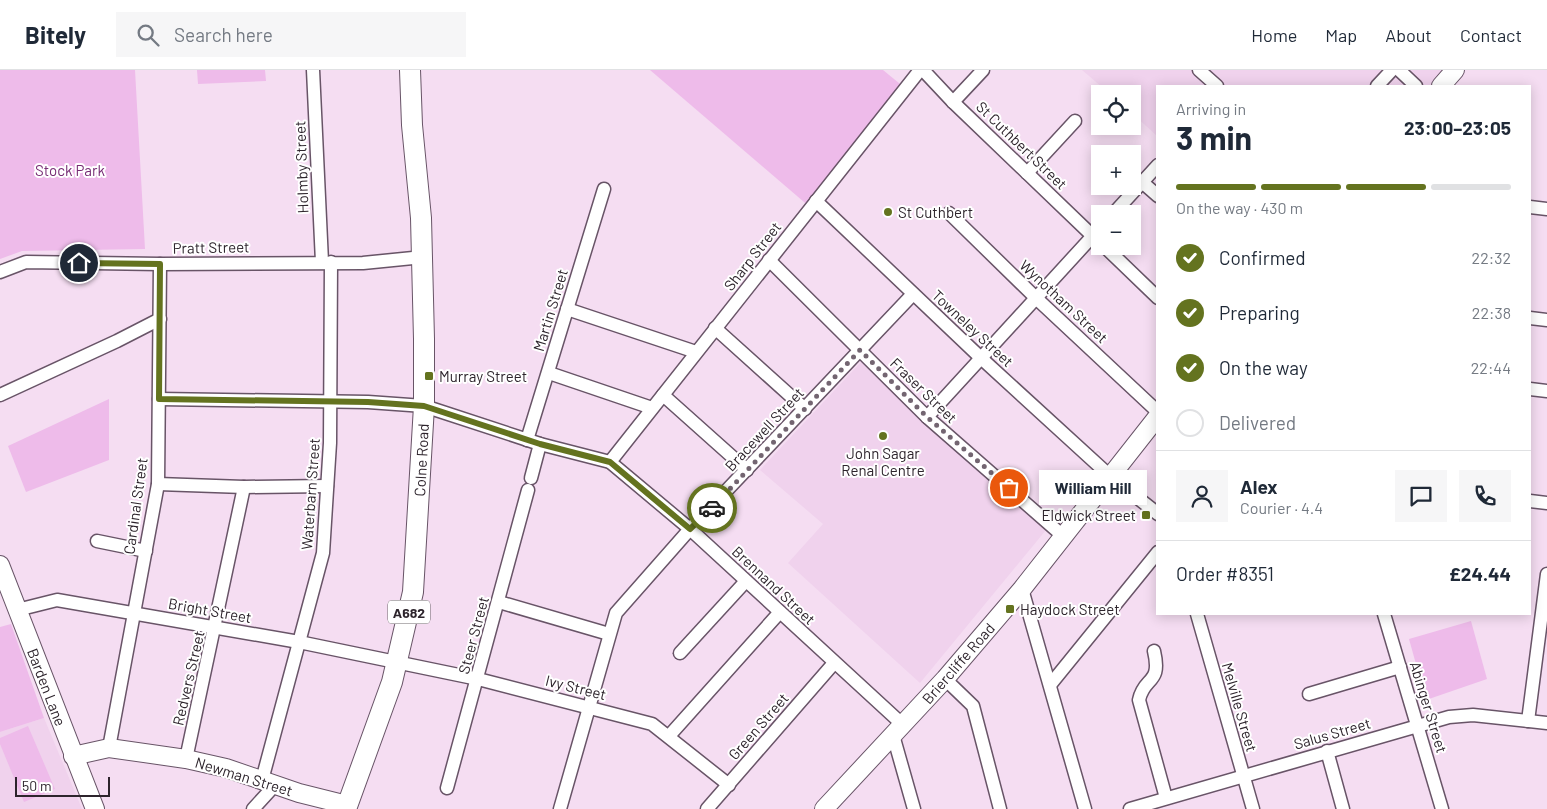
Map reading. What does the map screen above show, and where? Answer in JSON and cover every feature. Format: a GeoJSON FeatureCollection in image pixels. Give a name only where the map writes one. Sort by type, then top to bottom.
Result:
{"type":"FeatureCollection","features":[{"type":"Feature","properties":{"kind":"main road","name":"Colne Road"},"geometry":{"type":"LineString","coordinates":[[349,808],[396,663],[413,592],[424,406],[423,257],[410,70]]}},
{"type":"Feature","properties":{"kind":"street","name":"Holmby Street"},"geometry":{"type":"LineString","coordinates":[[313,70],[326,262]]}},
{"type":"Feature","properties":{"kind":"street","name":"St Cuthbert Street"},"geometry":{"type":"LineString","coordinates":[[921,70],[1027,173],[1091,230]]}},
{"type":"Feature","properties":{"kind":"street","name":"Sharp Street"},"geometry":{"type":"LineString","coordinates":[[610,462],[921,70]]}},
{"type":"Feature","properties":{"kind":"street"},"geometry":{"type":"LineString","coordinates":[[953,102],[983,70]]}},
{"type":"Feature","properties":{"kind":"street"},"geometry":{"type":"LineString","coordinates":[[1199,70],[1217,85]]}},
{"type":"Feature","properties":{"kind":"street"},"geometry":{"type":"LineString","coordinates":[[1378,85],[1392,70]]}},
{"type":"Feature","properties":{"kind":"street"},"geometry":{"type":"LineString","coordinates":[[1398,70],[1415,85]]}},
{"type":"Feature","properties":{"kind":"street"},"geometry":{"type":"LineString","coordinates":[[1442,85],[1455,70]]}},
{"type":"Feature","properties":{"kind":"street"},"geometry":{"type":"LineString","coordinates":[[1027,173],[1075,121]]}},
{"type":"Feature","properties":{"kind":"street"},"geometry":{"type":"LineString","coordinates":[[1121,205],[1156,167]]}},
{"type":"Feature","properties":{"kind":"street"},"geometry":{"type":"LineString","coordinates":[[1142,182],[1156,194]]}},
{"type":"Feature","properties":{"kind":"street","name":"Martin Street"},"geometry":{"type":"LineString","coordinates":[[527,440],[604,189]]}},
{"type":"Feature","properties":{"kind":"street","name":"Towneley Street"},"geometry":{"type":"LineString","coordinates":[[816,201],[981,358],[1110,476]]}},
{"type":"Feature","properties":{"kind":"street"},"geometry":{"type":"LineString","coordinates":[[1531,207],[1547,209]]}},
{"type":"Feature","properties":{"kind":"street","name":"Wynotham Street"},"geometry":{"type":"LineString","coordinates":[[949,213],[1036,298],[1156,410]]}},
{"type":"Feature","properties":{"kind":"street"},"geometry":{"type":"LineString","coordinates":[[927,417],[1036,298],[1091,243]]}},
{"type":"Feature","properties":{"kind":"street"},"geometry":{"type":"LineString","coordinates":[[1113,255],[1156,296]]}},
{"type":"Feature","properties":{"kind":"street","name":"Pratt Street"},"geometry":{"type":"LineString","coordinates":[[0,272],[26,262],[160,264],[369,262],[423,257]]}},
{"type":"Feature","properties":{"kind":"street","name":"Fraser Street"},"geometry":{"type":"LineString","coordinates":[[769,260],[927,417],[1063,536]]}},
{"type":"Feature","properties":{"kind":"street","name":"Waterbarn Street"},"geometry":{"type":"LineString","coordinates":[[253,809],[268,783],[299,642],[323,553],[331,402],[326,262]]}},
{"type":"Feature","properties":{"kind":"street","name":"Cardinal Street"},"geometry":{"type":"LineString","coordinates":[[110,748],[158,484],[160,264]]}},
{"type":"Feature","properties":{"kind":"street","name":"Bracewell Street"},"geometry":{"type":"LineString","coordinates":[[560,809],[608,634],[616,613],[690,529],[913,294]]}},
{"type":"Feature","properties":{"kind":"street"},"geometry":{"type":"LineString","coordinates":[[567,309],[696,352]]}},
{"type":"Feature","properties":{"kind":"street"},"geometry":{"type":"LineString","coordinates":[[1531,318],[1547,320]]}},
{"type":"Feature","properties":{"kind":"street"},"geometry":{"type":"LineString","coordinates":[[0,395],[160,319]]}},
{"type":"Feature","properties":{"kind":"street"},"geometry":{"type":"LineString","coordinates":[[715,328],[804,409]]}},
{"type":"Feature","properties":{"kind":"street"},"geometry":{"type":"LineString","coordinates":[[549,373],[652,408]]}},
{"type":"Feature","properties":{"kind":"street"},"geometry":{"type":"LineString","coordinates":[[1531,389],[1547,391]]}},
{"type":"Feature","properties":{"kind":"street"},"geometry":{"type":"LineString","coordinates":[[662,395],[747,470]]}},
{"type":"Feature","properties":{"kind":"street"},"geometry":{"type":"LineString","coordinates":[[159,399],[331,402],[424,406]]}},
{"type":"Feature","properties":{"kind":"street","name":"Brennand Street"},"geometry":{"type":"LineString","coordinates":[[424,406],[540,444],[610,462],[690,529],[780,612],[834,663],[898,729]]}},
{"type":"Feature","properties":{"kind":"street","name":"Briercliffe Road"},"geometry":{"type":"LineString","coordinates":[[824,809],[945,679],[1022,589],[1156,418]]}},
{"type":"Feature","properties":{"kind":"street","name":"Steer Street"},"geometry":{"type":"LineString","coordinates":[[447,788],[499,602],[540,444]]}},
{"type":"Feature","properties":{"kind":"street"},"geometry":{"type":"LineString","coordinates":[[1110,476],[1156,512]]}},
{"type":"Feature","properties":{"kind":"street"},"geometry":{"type":"LineString","coordinates":[[158,484],[244,487],[327,486]]}},
{"type":"Feature","properties":{"kind":"street","name":"Redvers Street"},"geometry":{"type":"LineString","coordinates":[[186,759],[216,628],[244,487]]}},
{"type":"Feature","properties":{"kind":"street"},"geometry":{"type":"LineString","coordinates":[[1531,501],[1547,503]]}},
{"type":"Feature","properties":{"kind":"street"},"geometry":{"type":"LineString","coordinates":[[97,541],[146,551]]}},
{"type":"Feature","properties":{"kind":"street"},"geometry":{"type":"LineString","coordinates":[[1050,685],[1156,554]]}},
{"type":"Feature","properties":{"kind":"street","name":"Barden Lane"},"geometry":{"type":"LineString","coordinates":[[0,565],[95,809]]}},
{"type":"Feature","properties":{"kind":"street"},"geometry":{"type":"LineString","coordinates":[[1528,721],[1547,574]]}},
{"type":"Feature","properties":{"kind":"street"},"geometry":{"type":"LineString","coordinates":[[680,653],[746,581]]}},
{"type":"Feature","properties":{"kind":"street"},"geometry":{"type":"LineString","coordinates":[[1022,589],[1085,809]]}},
{"type":"Feature","properties":{"kind":"street","name":"Bright Street"},"geometry":{"type":"LineString","coordinates":[[17,610],[57,600],[299,642],[396,663]]}},
{"type":"Feature","properties":{"kind":"street"},"geometry":{"type":"LineString","coordinates":[[499,602],[608,634]]}},
{"type":"Feature","properties":{"kind":"street"},"geometry":{"type":"LineString","coordinates":[[669,736],[780,612]]}},
{"type":"Feature","properties":{"kind":"street","name":"Melville Street"},"geometry":{"type":"LineString","coordinates":[[1197,615],[1253,809]]}},
{"type":"Feature","properties":{"kind":"street","name":"Abinger Street"},"geometry":{"type":"LineString","coordinates":[[1384,615],[1442,809]]}},
{"type":"Feature","properties":{"kind":"street"},"geometry":{"type":"LineString","coordinates":[[1154,651],[1157,671],[1154,678],[1142,692],[1139,700],[1166,798]]}},
{"type":"Feature","properties":{"kind":"street","name":"Ivy Street"},"geometry":{"type":"LineString","coordinates":[[396,663],[478,679],[652,724],[729,785]]}},
{"type":"Feature","properties":{"kind":"street","name":"Green Street"},"geometry":{"type":"LineString","coordinates":[[707,809],[834,663]]}},
{"type":"Feature","properties":{"kind":"street"},"geometry":{"type":"LineString","coordinates":[[1309,694],[1400,667]]}},
{"type":"Feature","properties":{"kind":"street"},"geometry":{"type":"LineString","coordinates":[[945,679],[973,706],[1000,809]]}},
{"type":"Feature","properties":{"kind":"street","name":"Salus Street"},"geometry":{"type":"LineString","coordinates":[[1130,809],[1449,717],[1473,715],[1547,723]]}},
{"type":"Feature","properties":{"kind":"street"},"geometry":{"type":"LineString","coordinates":[[898,729],[914,809]]}},
{"type":"Feature","properties":{"kind":"street","name":"Newman Street"},"geometry":{"type":"LineString","coordinates":[[73,756],[110,748],[186,759],[226,768],[349,808]]}},
{"type":"Feature","properties":{"kind":"street"},"geometry":{"type":"LineString","coordinates":[[1326,752],[1343,809]]}},
{"type":"Feature","properties":{"kind":"shaded area"},"geometry":{"type":"Polygon","coordinates":[[[1082,70],[1458,70],[1444,85],[1156,85],[1156,135],[1141,121],[1141,85],[1100,85],[1082,70]]]}},
{"type":"Feature","properties":{"kind":"shaded area"},"geometry":{"type":"Polygon","coordinates":[[[862,361],[1046,530],[920,683],[788,563],[823,524],[760,470],[862,361]]]}},
{"type":"Feature","properties":{"kind":"shaded area"},"geometry":{"type":"Polygon","coordinates":[[[44,718],[82,809],[0,809],[0,732],[44,718]]]}},
{"type":"Feature","properties":{"kind":"green space","name":"Stock Park"},"geometry":{"type":"Polygon","coordinates":[[[0,70],[135,70],[145,249],[22,251],[0,259],[0,70]]]}},
{"type":"Feature","properties":{"kind":"green space"},"geometry":{"type":"Polygon","coordinates":[[[197,70],[265,70],[266,81],[198,84],[197,70]]]}},
{"type":"Feature","properties":{"kind":"green space"},"geometry":{"type":"Polygon","coordinates":[[[650,70],[883,70],[905,88],[811,208],[650,70]]]}},
{"type":"Feature","properties":{"kind":"green space"},"geometry":{"type":"Polygon","coordinates":[[[109,399],[109,460],[26,492],[8,446],[109,399]]]}},
{"type":"Feature","properties":{"kind":"green space"},"geometry":{"type":"Polygon","coordinates":[[[1471,621],[1487,679],[1426,700],[1409,639],[1471,621]]]}},
{"type":"Feature","properties":{"kind":"green space"},"geometry":{"type":"Polygon","coordinates":[[[11,624],[44,718],[0,732],[0,627],[11,624]]]}},
{"type":"Feature","properties":{"kind":"green space"},"geometry":{"type":"Polygon","coordinates":[[[28,726],[55,789],[24,802],[0,744],[0,738],[28,726]]]}},
{"type":"Feature","properties":{"kind":"way so far"},"geometry":{"type":"LineString","coordinates":[[712,508],[860,350],[927,417],[1009,488]]}},
{"type":"Feature","properties":{"kind":"place","name":"St Cuthbert"},"geometry":{"type":"Point","coordinates":[888,212]}},
{"type":"Feature","properties":{"kind":"place","name":"Murray Street"},"geometry":{"type":"Point","coordinates":[429,376]}},
{"type":"Feature","properties":{"kind":"place","name":"John Sagar Renal Centre"},"geometry":{"type":"Point","coordinates":[883,436]}},
{"type":"Feature","properties":{"kind":"place","name":"William Hill"},"geometry":{"type":"Point","coordinates":[1009,488]}},
{"type":"Feature","properties":{"kind":"place","name":"Eldwick Street"},"geometry":{"type":"Point","coordinates":[1146,515]}},
{"type":"Feature","properties":{"kind":"place","name":"Haydock Street"},"geometry":{"type":"Point","coordinates":[1010,609]}},
{"type":"Feature","properties":{"kind":"route"},"geometry":{"type":"LineString","coordinates":[[79,263],[160,264],[159,399],[368,402],[424,406],[540,444],[610,462],[660,506],[690,529],[712,508]]}}]}
